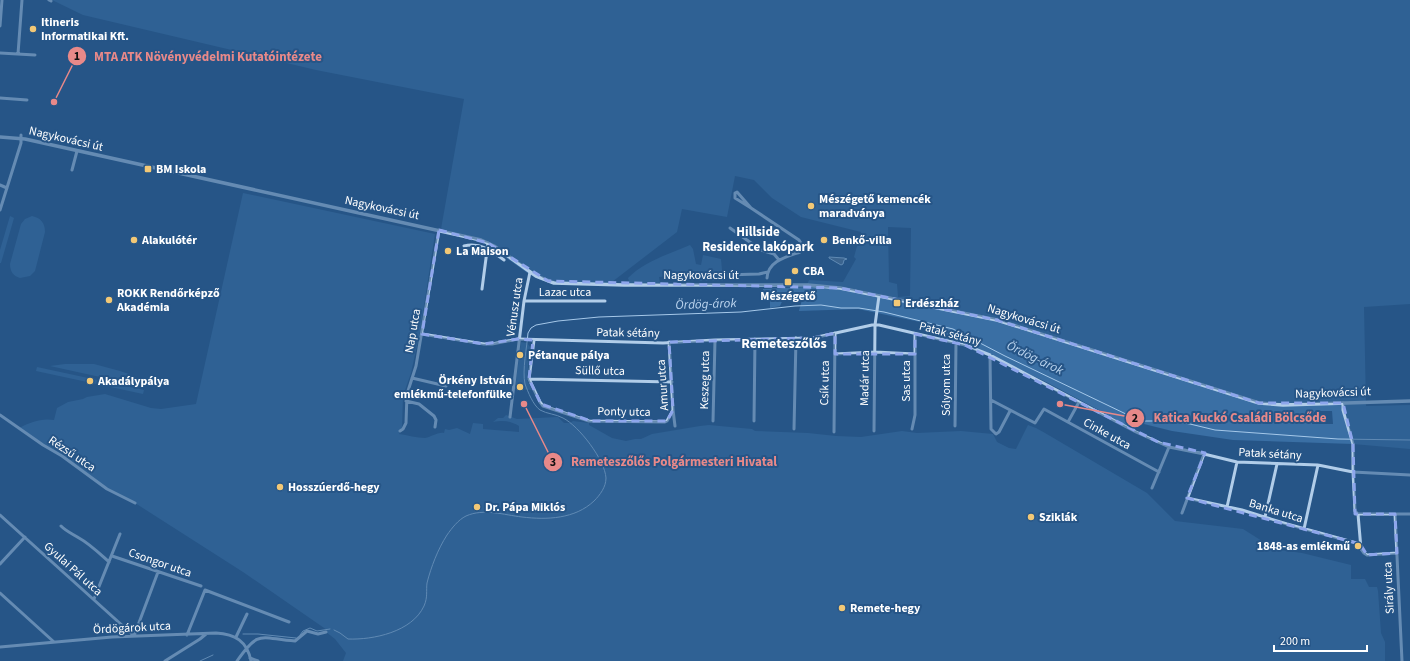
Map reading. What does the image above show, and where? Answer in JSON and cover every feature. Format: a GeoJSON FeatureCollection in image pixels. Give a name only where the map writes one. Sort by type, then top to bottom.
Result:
{"type":"FeatureCollection","features":[{"type":"Feature","properties":{"kind":"street"},"geometry":{"type":"LineString","coordinates":[[0,26],[2,0]]}},
{"type":"Feature","properties":{"kind":"street"},"geometry":{"type":"LineString","coordinates":[[18,54],[22,0]]}},
{"type":"Feature","properties":{"kind":"street"},"geometry":{"type":"LineString","coordinates":[[0,53],[35,55]]}},
{"type":"Feature","properties":{"kind":"street"},"geometry":{"type":"LineString","coordinates":[[0,98],[27,100]]}},
{"type":"Feature","properties":{"kind":"street","name":"Nagykovácsi út"},"geometry":{"type":"LineString","coordinates":[[0,137],[21,139],[439,230],[488,243],[498,248],[530,272],[542,279],[554,283],[624,285],[808,285],[840,288],[997,320],[1259,403],[1282,405],[1410,401]]}},
{"type":"Feature","properties":{"kind":"street"},"geometry":{"type":"LineString","coordinates":[[0,210],[21,139]]}},
{"type":"Feature","properties":{"kind":"street"},"geometry":{"type":"LineString","coordinates":[[72,170],[77,151]]}},
{"type":"Feature","properties":{"kind":"street"},"geometry":{"type":"LineString","coordinates":[[0,186],[7,188]]}},
{"type":"Feature","properties":{"kind":"street"},"geometry":{"type":"LineString","coordinates":[[751,208],[737,192],[735,193],[735,198],[799,240],[802,245],[802,250],[800,252],[779,260],[773,264],[768,272],[767,278]]}},
{"type":"Feature","properties":{"kind":"street"},"geometry":{"type":"LineString","coordinates":[[730,228],[761,250],[774,254],[779,260]]}},
{"type":"Feature","properties":{"kind":"street","name":"Nap utca"},"geometry":{"type":"LineString","coordinates":[[400,431],[406,424],[406,401],[408,388],[416,366],[439,230]]}},
{"type":"Feature","properties":{"kind":"street"},"geometry":{"type":"LineString","coordinates":[[482,289],[488,243]]}},
{"type":"Feature","properties":{"kind":"street"},"geometry":{"type":"LineString","coordinates":[[464,246],[472,244],[488,248],[504,260]]}},
{"type":"Feature","properties":{"kind":"street"},"geometry":{"type":"LineString","coordinates":[[728,247],[743,248],[756,245]]}},
{"type":"Feature","properties":{"kind":"street","name":"Vénusz utca"},"geometry":{"type":"LineString","coordinates":[[510,417],[521,339],[524,302],[530,272]]}},
{"type":"Feature","properties":{"kind":"street"},"geometry":{"type":"LineString","coordinates":[[724,275],[759,274],[768,272]]}},
{"type":"Feature","properties":{"kind":"street","name":"Madár utca"},"geometry":{"type":"LineString","coordinates":[[874,431],[875,325],[879,296]]}},
{"type":"Feature","properties":{"kind":"street","name":"Lazac utca"},"geometry":{"type":"LineString","coordinates":[[524,302],[605,301]]}},
{"type":"Feature","properties":{"kind":"street","name":"Patak sétány"},"geometry":{"type":"LineString","coordinates":[[422,334],[484,344],[521,339],[669,342],[816,337],[875,325],[965,345],[990,355],[1136,432],[1169,447],[1237,462],[1318,465],[1353,472],[1410,475]]}},
{"type":"Feature","properties":{"kind":"street","name":"Csík utca"},"geometry":{"type":"LineString","coordinates":[[834,432],[835,334]]}},
{"type":"Feature","properties":{"kind":"street","name":"Sas utca"},"geometry":{"type":"LineString","coordinates":[[912,429],[915,415],[915,334]]}},
{"type":"Feature","properties":{"kind":"street"},"geometry":{"type":"LineString","coordinates":[[794,429],[796,338]]}},
{"type":"Feature","properties":{"kind":"street"},"geometry":{"type":"LineString","coordinates":[[754,421],[755,339]]}},
{"type":"Feature","properties":{"kind":"street"},"geometry":{"type":"LineString","coordinates":[[529,379],[534,340]]}},
{"type":"Feature","properties":{"kind":"street","name":"Keszeg utca"},"geometry":{"type":"LineString","coordinates":[[713,421],[715,340]]}},
{"type":"Feature","properties":{"kind":"street","name":"Amur utca"},"geometry":{"type":"LineString","coordinates":[[669,342],[675,426]]}},
{"type":"Feature","properties":{"kind":"street","name":"Sólyom utca"},"geometry":{"type":"LineString","coordinates":[[955,426],[956,343]]}},
{"type":"Feature","properties":{"kind":"street"},"geometry":{"type":"LineString","coordinates":[[835,354],[875,352],[915,354]]}},
{"type":"Feature","properties":{"kind":"street"},"geometry":{"type":"LineString","coordinates":[[990,355],[991,429],[994,433],[996,434],[999,432],[1010,411]]}},
{"type":"Feature","properties":{"kind":"street"},"geometry":{"type":"LineString","coordinates":[[412,378],[446,386]]}},
{"type":"Feature","properties":{"kind":"street","name":"Süllő utca"},"geometry":{"type":"LineString","coordinates":[[529,379],[672,382]]}},
{"type":"Feature","properties":{"kind":"street","name":"Ponty utca"},"geometry":{"type":"LineString","coordinates":[[529,379],[540,402],[546,407],[591,421],[665,422],[673,410]]}},
{"type":"Feature","properties":{"kind":"street","name":"Cinke utca"},"geometry":{"type":"LineString","coordinates":[[991,400],[1035,423],[1044,409],[1141,464],[1158,472]]}},
{"type":"Feature","properties":{"kind":"street"},"geometry":{"type":"LineString","coordinates":[[406,401],[419,404],[434,416],[436,420],[435,427]]}},
{"type":"Feature","properties":{"kind":"street"},"geometry":{"type":"LineString","coordinates":[[1068,422],[1079,402]]}},
{"type":"Feature","properties":{"kind":"street"},"geometry":{"type":"LineString","coordinates":[[1343,403],[1343,410],[1354,444],[1353,472],[1355,511],[1358,514],[1360,544],[1362,551],[1367,555],[1397,553]]}},
{"type":"Feature","properties":{"kind":"street","name":"Rézsű utca"},"geometry":{"type":"LineString","coordinates":[[0,415],[43,445],[62,456],[107,489],[135,504]]}},
{"type":"Feature","properties":{"kind":"street"},"geometry":{"type":"LineString","coordinates":[[1152,488],[1169,447]]}},
{"type":"Feature","properties":{"kind":"street"},"geometry":{"type":"LineString","coordinates":[[1182,513],[1204,454]]}},
{"type":"Feature","properties":{"kind":"street"},"geometry":{"type":"LineString","coordinates":[[1227,507],[1237,462]]}},
{"type":"Feature","properties":{"kind":"street"},"geometry":{"type":"LineString","coordinates":[[1265,517],[1277,464]]}},
{"type":"Feature","properties":{"kind":"street"},"geometry":{"type":"LineString","coordinates":[[1304,529],[1318,465]]}},
{"type":"Feature","properties":{"kind":"street","name":"Banka utca"},"geometry":{"type":"LineString","coordinates":[[1187,498],[1265,517],[1360,544]]}},
{"type":"Feature","properties":{"kind":"street"},"geometry":{"type":"LineString","coordinates":[[1358,514],[1410,514]]}},
{"type":"Feature","properties":{"kind":"street","name":"Sirály utca"},"geometry":{"type":"LineString","coordinates":[[1395,514],[1402,661]]}},
{"type":"Feature","properties":{"kind":"street","name":"Gyulai Pál utca"},"geometry":{"type":"LineString","coordinates":[[0,515],[134,636]]}},
{"type":"Feature","properties":{"kind":"street"},"geometry":{"type":"LineString","coordinates":[[61,526],[73,536],[79,538],[92,547],[109,562]]}},
{"type":"Feature","properties":{"kind":"street"},"geometry":{"type":"LineString","coordinates":[[94,599],[120,534]]}},
{"type":"Feature","properties":{"kind":"street"},"geometry":{"type":"LineString","coordinates":[[0,564],[25,537]]}},
{"type":"Feature","properties":{"kind":"street","name":"Csongor utca"},"geometry":{"type":"LineString","coordinates":[[112,556],[201,586]]}},
{"type":"Feature","properties":{"kind":"street"},"geometry":{"type":"LineString","coordinates":[[134,636],[158,572]]}},
{"type":"Feature","properties":{"kind":"street"},"geometry":{"type":"LineString","coordinates":[[187,635],[205,590],[289,622]]}},
{"type":"Feature","properties":{"kind":"street"},"geometry":{"type":"LineString","coordinates":[[0,593],[54,642]]}},
{"type":"Feature","properties":{"kind":"street"},"geometry":{"type":"LineString","coordinates":[[247,614],[236,637],[246,648],[251,659],[258,661]]}},
{"type":"Feature","properties":{"kind":"street"},"geometry":{"type":"LineString","coordinates":[[237,661],[246,648],[258,638],[264,637],[295,641],[306,632],[318,634],[326,632]]}},
{"type":"Feature","properties":{"kind":"street","name":"Ördögárok utca"},"geometry":{"type":"LineString","coordinates":[[0,647],[134,636],[223,633],[236,637]]}},
{"type":"Feature","properties":{"kind":"street"},"geometry":{"type":"LineString","coordinates":[[165,661],[206,634]]}},
{"type":"Feature","properties":{"kind":"highlighted area"},"geometry":{"type":"Polygon","coordinates":[[[439,230],[488,243],[548,281],[840,288],[997,320],[1259,403],[1343,403],[1353,444],[1355,514],[1395,514],[1397,553],[1367,555],[1360,544],[1187,498],[1205,453],[1158,442],[965,345],[915,334],[915,354],[835,354],[835,333],[813,338],[669,342],[673,410],[667,421],[591,421],[541,404],[529,379],[533,340],[518,339],[484,344],[422,334],[439,230]]]}},
{"type":"Feature","properties":{"kind":"shaded area"},"geometry":{"type":"Polygon","coordinates":[[[52,0],[1410,0],[1410,304],[1364,307],[1366,406],[1410,405],[1410,449],[1353,444],[1233,440],[1172,431],[1136,422],[1132,428],[1048,383],[963,342],[941,339],[944,327],[858,309],[799,311],[804,292],[786,293],[780,306],[770,308],[770,299],[763,299],[763,289],[806,287],[809,280],[843,282],[856,259],[854,257],[861,232],[801,217],[772,198],[754,180],[735,176],[727,217],[682,209],[677,232],[608,285],[553,283],[541,280],[529,274],[487,244],[442,232],[441,229],[464,99],[316,70],[83,15],[52,0]],[[888,227],[889,282],[897,284],[898,297],[910,296],[911,228],[888,227]],[[1332,411],[1314,412],[1312,424],[1333,424],[1332,411]]]}},
{"type":"Feature","properties":{"kind":"shaded area"},"geometry":{"type":"Polygon","coordinates":[[[243,193],[435,234],[420,332],[411,373],[403,396],[402,428],[399,434],[425,438],[439,433],[444,433],[445,429],[449,430],[457,428],[470,434],[473,423],[483,424],[483,429],[519,432],[519,426],[513,423],[507,421],[493,422],[498,418],[503,418],[506,415],[517,419],[558,417],[564,423],[570,423],[573,421],[589,423],[589,425],[612,438],[626,441],[641,439],[652,434],[709,425],[752,429],[755,431],[861,437],[902,431],[917,433],[961,431],[993,434],[997,442],[1009,448],[1016,449],[1028,425],[1045,433],[1147,493],[1175,521],[1243,529],[1270,546],[1280,550],[1302,553],[1351,565],[1351,579],[1365,579],[1369,587],[1377,587],[1381,633],[1385,642],[1385,661],[343,661],[346,653],[335,639],[326,632],[327,630],[243,572],[135,503],[119,496],[19,428],[36,421],[54,420],[57,408],[68,402],[105,394],[151,408],[161,409],[196,404],[243,193]]]}},
{"type":"Feature","properties":{"kind":"shaded area"},"geometry":{"type":"Polygon","coordinates":[[[10,216],[14,218],[0,263],[0,250],[10,216]]]}},
{"type":"Feature","properties":{"kind":"shaded area"},"geometry":{"type":"Polygon","coordinates":[[[32,216],[42,221],[45,232],[35,271],[30,276],[20,278],[12,273],[10,264],[21,224],[25,219],[32,216]]]}},
{"type":"Feature","properties":{"kind":"shaded area"},"geometry":{"type":"Polygon","coordinates":[[[690,245],[693,249],[696,264],[701,265],[703,255],[721,259],[723,281],[681,281],[679,275],[659,277],[660,283],[630,284],[628,278],[642,267],[658,258],[690,245]]]}},
{"type":"Feature","properties":{"kind":"shaded area"},"geometry":{"type":"Polygon","coordinates":[[[829,257],[847,259],[844,260],[843,264],[841,265],[829,257]]]}},
{"type":"Feature","properties":{"kind":"shaded area"},"geometry":{"type":"Polygon","coordinates":[[[521,342],[527,343],[530,347],[527,380],[532,390],[515,389],[521,342]]]}},
{"type":"Feature","properties":{"kind":"shaded area"},"geometry":{"type":"Polygon","coordinates":[[[65,364],[94,364],[120,371],[132,375],[141,386],[50,366],[65,364]]]}},
{"type":"Feature","properties":{"kind":"shaded area","name":"Akadálypálya"},"geometry":{"type":"Polygon","coordinates":[[[37,367],[144,390],[143,394],[36,371],[37,367]]]}},
{"type":"Feature","properties":{"kind":"waterway","name":"Ördög-árok"},"geometry":{"type":"LineString","coordinates":[[334,630],[348,639],[369,638],[391,633],[411,622],[424,606],[426,600],[427,583],[435,558],[441,546],[453,527],[466,516],[480,512],[487,512],[531,518],[560,517],[578,512],[586,507],[594,501],[604,488],[606,481],[605,471],[590,444],[569,422],[537,408],[525,384],[524,365],[528,333],[531,328],[536,325],[558,321],[599,317],[741,312],[795,306],[821,305],[841,308],[859,308],[884,312],[953,329],[1005,356],[1128,415],[1144,421],[1172,421],[1215,430],[1338,439],[1410,440]]}},
{"type":"Feature","properties":{"kind":"waterway","name":"Ördög-árok"},"geometry":{"type":"LineString","coordinates":[[300,635],[303,631],[310,628],[317,631],[330,629]]}},
{"type":"Feature","properties":{"kind":"waterway","name":"Ördög-árok"},"geometry":{"type":"LineString","coordinates":[[243,634],[296,638]]}},
{"type":"Feature","properties":{"kind":"waterway","name":"Ördög-árok"},"geometry":{"type":"LineString","coordinates":[[200,661],[213,655]]}},
{"type":"Feature","properties":{"kind":"place","name":"Itineris Informatikai Kft."},"geometry":{"type":"Point","coordinates":[33,29]}},
{"type":"Feature","properties":{"kind":"place","name":"MTA ATK Növényvédelmi Kutatóintézete"},"geometry":{"type":"Point","coordinates":[54,102]}},
{"type":"Feature","properties":{"kind":"place","name":"BM Iskola"},"geometry":{"type":"Point","coordinates":[148,169]}},
{"type":"Feature","properties":{"kind":"place","name":"Mészégető kemencék maradványa"},"geometry":{"type":"Point","coordinates":[811,206]}},
{"type":"Feature","properties":{"kind":"place","name":"Alakulótér"},"geometry":{"type":"Point","coordinates":[134,240]}},
{"type":"Feature","properties":{"kind":"place","name":"Benkő-villa"},"geometry":{"type":"Point","coordinates":[824,240]}},
{"type":"Feature","properties":{"kind":"place","name":"La Maison"},"geometry":{"type":"Point","coordinates":[448,251]}},
{"type":"Feature","properties":{"kind":"place","name":"CBA"},"geometry":{"type":"Point","coordinates":[795,271]}},
{"type":"Feature","properties":{"kind":"place","name":"Mészégető"},"geometry":{"type":"Point","coordinates":[788,282]}},
{"type":"Feature","properties":{"kind":"place","name":"ROKK Rendőrképző Akadémia"},"geometry":{"type":"Point","coordinates":[109,300]}},
{"type":"Feature","properties":{"kind":"place","name":"Erdészház"},"geometry":{"type":"Point","coordinates":[897,303]}},
{"type":"Feature","properties":{"kind":"place","name":"Pétanque pálya"},"geometry":{"type":"Point","coordinates":[520,355]}},
{"type":"Feature","properties":{"kind":"place","name":"Akadálypálya"},"geometry":{"type":"Point","coordinates":[90,381]}},
{"type":"Feature","properties":{"kind":"place","name":"Örkény István emlékmű-telefonfülke"},"geometry":{"type":"Point","coordinates":[520,387]}},
{"type":"Feature","properties":{"kind":"place","name":"Remeteszőlős Polgármesteri Hivatal"},"geometry":{"type":"Point","coordinates":[524,404]}},
{"type":"Feature","properties":{"kind":"place","name":"Katica Kuckó Családi Bölcsőde"},"geometry":{"type":"Point","coordinates":[1060,404]}},
{"type":"Feature","properties":{"kind":"place","name":"Hosszúerdő-hegy"},"geometry":{"type":"Point","coordinates":[280,487]}},
{"type":"Feature","properties":{"kind":"place","name":"Dr. Pápa Miklós"},"geometry":{"type":"Point","coordinates":[477,507]}},
{"type":"Feature","properties":{"kind":"place","name":"Sziklák"},"geometry":{"type":"Point","coordinates":[1031,517]}},
{"type":"Feature","properties":{"kind":"place","name":"1848-as emlékmű"},"geometry":{"type":"Point","coordinates":[1358,546]}},
{"type":"Feature","properties":{"kind":"place","name":"Remete-hegy"},"geometry":{"type":"Point","coordinates":[842,608]}},
{"type":"Feature","properties":{"kind":"district","name":"Hillside Residence lakópark"},"geometry":{"type":"Point","coordinates":[758,240]}},
{"type":"Feature","properties":{"kind":"district","name":"Remeteszőlős"},"geometry":{"type":"Point","coordinates":[784,344]}}]}
